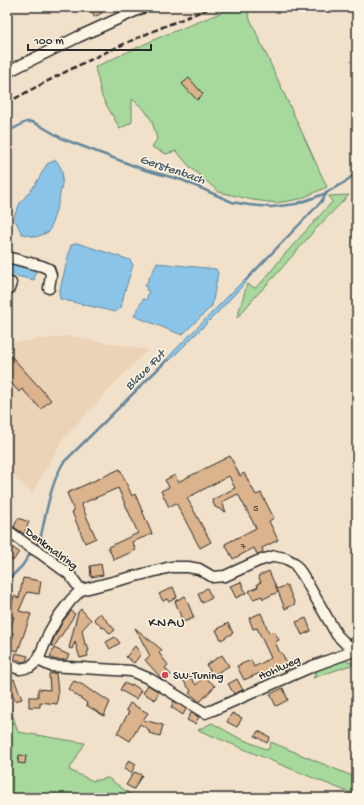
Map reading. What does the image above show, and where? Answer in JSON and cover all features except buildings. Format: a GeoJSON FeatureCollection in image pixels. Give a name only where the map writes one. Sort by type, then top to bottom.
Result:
{"type":"FeatureCollection","features":[{"type":"Feature","properties":{"kind":"street"},"geometry":{"type":"LineString","coordinates":[[7,72],[144,7]]}},
{"type":"Feature","properties":{"kind":"street"},"geometry":{"type":"LineString","coordinates":[[7,257],[49,269],[51,275],[49,288]]}},
{"type":"Feature","properties":{"kind":"street","name":"Denkmalring"},"geometry":{"type":"LineString","coordinates":[[7,530],[69,574],[81,590]]}},
{"type":"Feature","properties":{"kind":"street"},"geometry":{"type":"LineString","coordinates":[[7,665],[20,669],[30,667],[38,660],[49,633],[58,617],[81,590],[171,567],[188,567],[199,569],[213,577],[225,576],[258,561],[275,556],[285,558],[294,563],[302,574],[337,635],[347,645],[357,650]]}},
{"type":"Feature","properties":{"kind":"street","name":"Hohlweg"},"geometry":{"type":"LineString","coordinates":[[38,660],[51,666],[131,671],[150,679],[205,713],[313,666],[357,650]]}},
{"type":"Feature","properties":{"kind":"shaded area"},"geometry":{"type":"Polygon","coordinates":[[[69,336],[148,350],[64,438],[32,493],[7,471],[7,344],[69,336]]]}},
{"type":"Feature","properties":{"kind":"green space"},"geometry":{"type":"Polygon","coordinates":[[[239,7],[246,7],[250,19],[327,187],[300,199],[276,203],[253,200],[219,192],[190,167],[176,151],[166,154],[152,147],[157,139],[152,121],[144,109],[132,99],[132,122],[120,129],[102,97],[95,67],[160,37],[239,7]]]}},
{"type":"Feature","properties":{"kind":"green space"},"geometry":{"type":"Polygon","coordinates":[[[349,195],[313,232],[237,318],[247,284],[255,288],[263,281],[284,255],[332,202],[329,196],[349,195]]]}},
{"type":"Feature","properties":{"kind":"green space"},"geometry":{"type":"Polygon","coordinates":[[[343,658],[348,662],[357,661],[357,663],[313,678],[319,666],[343,658]]]}},
{"type":"Feature","properties":{"kind":"green space"},"geometry":{"type":"Polygon","coordinates":[[[7,697],[18,732],[85,743],[69,770],[93,781],[108,778],[133,796],[131,798],[7,798],[7,697]]]}},
{"type":"Feature","properties":{"kind":"green space"},"geometry":{"type":"Polygon","coordinates":[[[212,723],[237,737],[268,750],[271,742],[357,778],[357,794],[353,794],[313,778],[198,730],[212,723]]]}},
{"type":"Feature","properties":{"kind":"water"},"geometry":{"type":"Polygon","coordinates":[[[56,160],[62,171],[63,177],[49,232],[36,237],[22,234],[14,218],[20,203],[35,185],[47,164],[56,160]]]}},
{"type":"Feature","properties":{"kind":"water"},"geometry":{"type":"Polygon","coordinates":[[[77,243],[130,260],[133,265],[121,308],[115,312],[60,299],[59,293],[71,245],[77,243]]]}},
{"type":"Feature","properties":{"kind":"water"},"geometry":{"type":"Polygon","coordinates":[[[7,263],[36,271],[34,280],[7,274],[7,263]]]}},
{"type":"Feature","properties":{"kind":"water"},"geometry":{"type":"Polygon","coordinates":[[[157,263],[216,269],[218,273],[212,306],[182,335],[134,316],[143,299],[146,300],[149,291],[146,290],[147,287],[145,286],[157,263]]]}},
{"type":"Feature","properties":{"kind":"water"},"geometry":{"type":"Polygon","coordinates":[[[248,278],[220,310],[169,361],[165,362],[242,282],[248,278]]]}},
{"type":"Feature","properties":{"kind":"waterway","name":"Gerstenbach"},"geometry":{"type":"LineString","coordinates":[[7,132],[26,122],[32,122],[63,139],[145,170],[182,180],[232,202],[249,205],[271,207],[296,204],[324,194],[345,182],[357,172]]}},
{"type":"Feature","properties":{"kind":"waterway","name":"Blaue Fut"},"geometry":{"type":"LineString","coordinates":[[246,280],[321,202],[328,191]]}},
{"type":"Feature","properties":{"kind":"waterway","name":"Blaue Fut"},"geometry":{"type":"LineString","coordinates":[[35,547],[40,540],[46,510],[55,481],[63,463],[167,360]]}},
{"type":"Feature","properties":{"kind":"waterway","name":"Blaue Fut"},"geometry":{"type":"LineString","coordinates":[[7,581],[22,566],[32,551]]}},
{"type":"Feature","properties":{"kind":"waterway","name":"Blaue Fut"},"geometry":{"type":"LineString","coordinates":[[7,719],[11,743],[7,762]]}},
{"type":"Feature","properties":{"kind":"railway"},"geometry":{"type":"LineString","coordinates":[[7,103],[108,51],[213,7]]}},
{"type":"Feature","properties":{"kind":"place","name":"SW-Tuning"},"geometry":{"type":"Point","coordinates":[165,675]}},
{"type":"Feature","properties":{"kind":"district","name":"KNAU"},"geometry":{"type":"Point","coordinates":[167,621]}}]}
